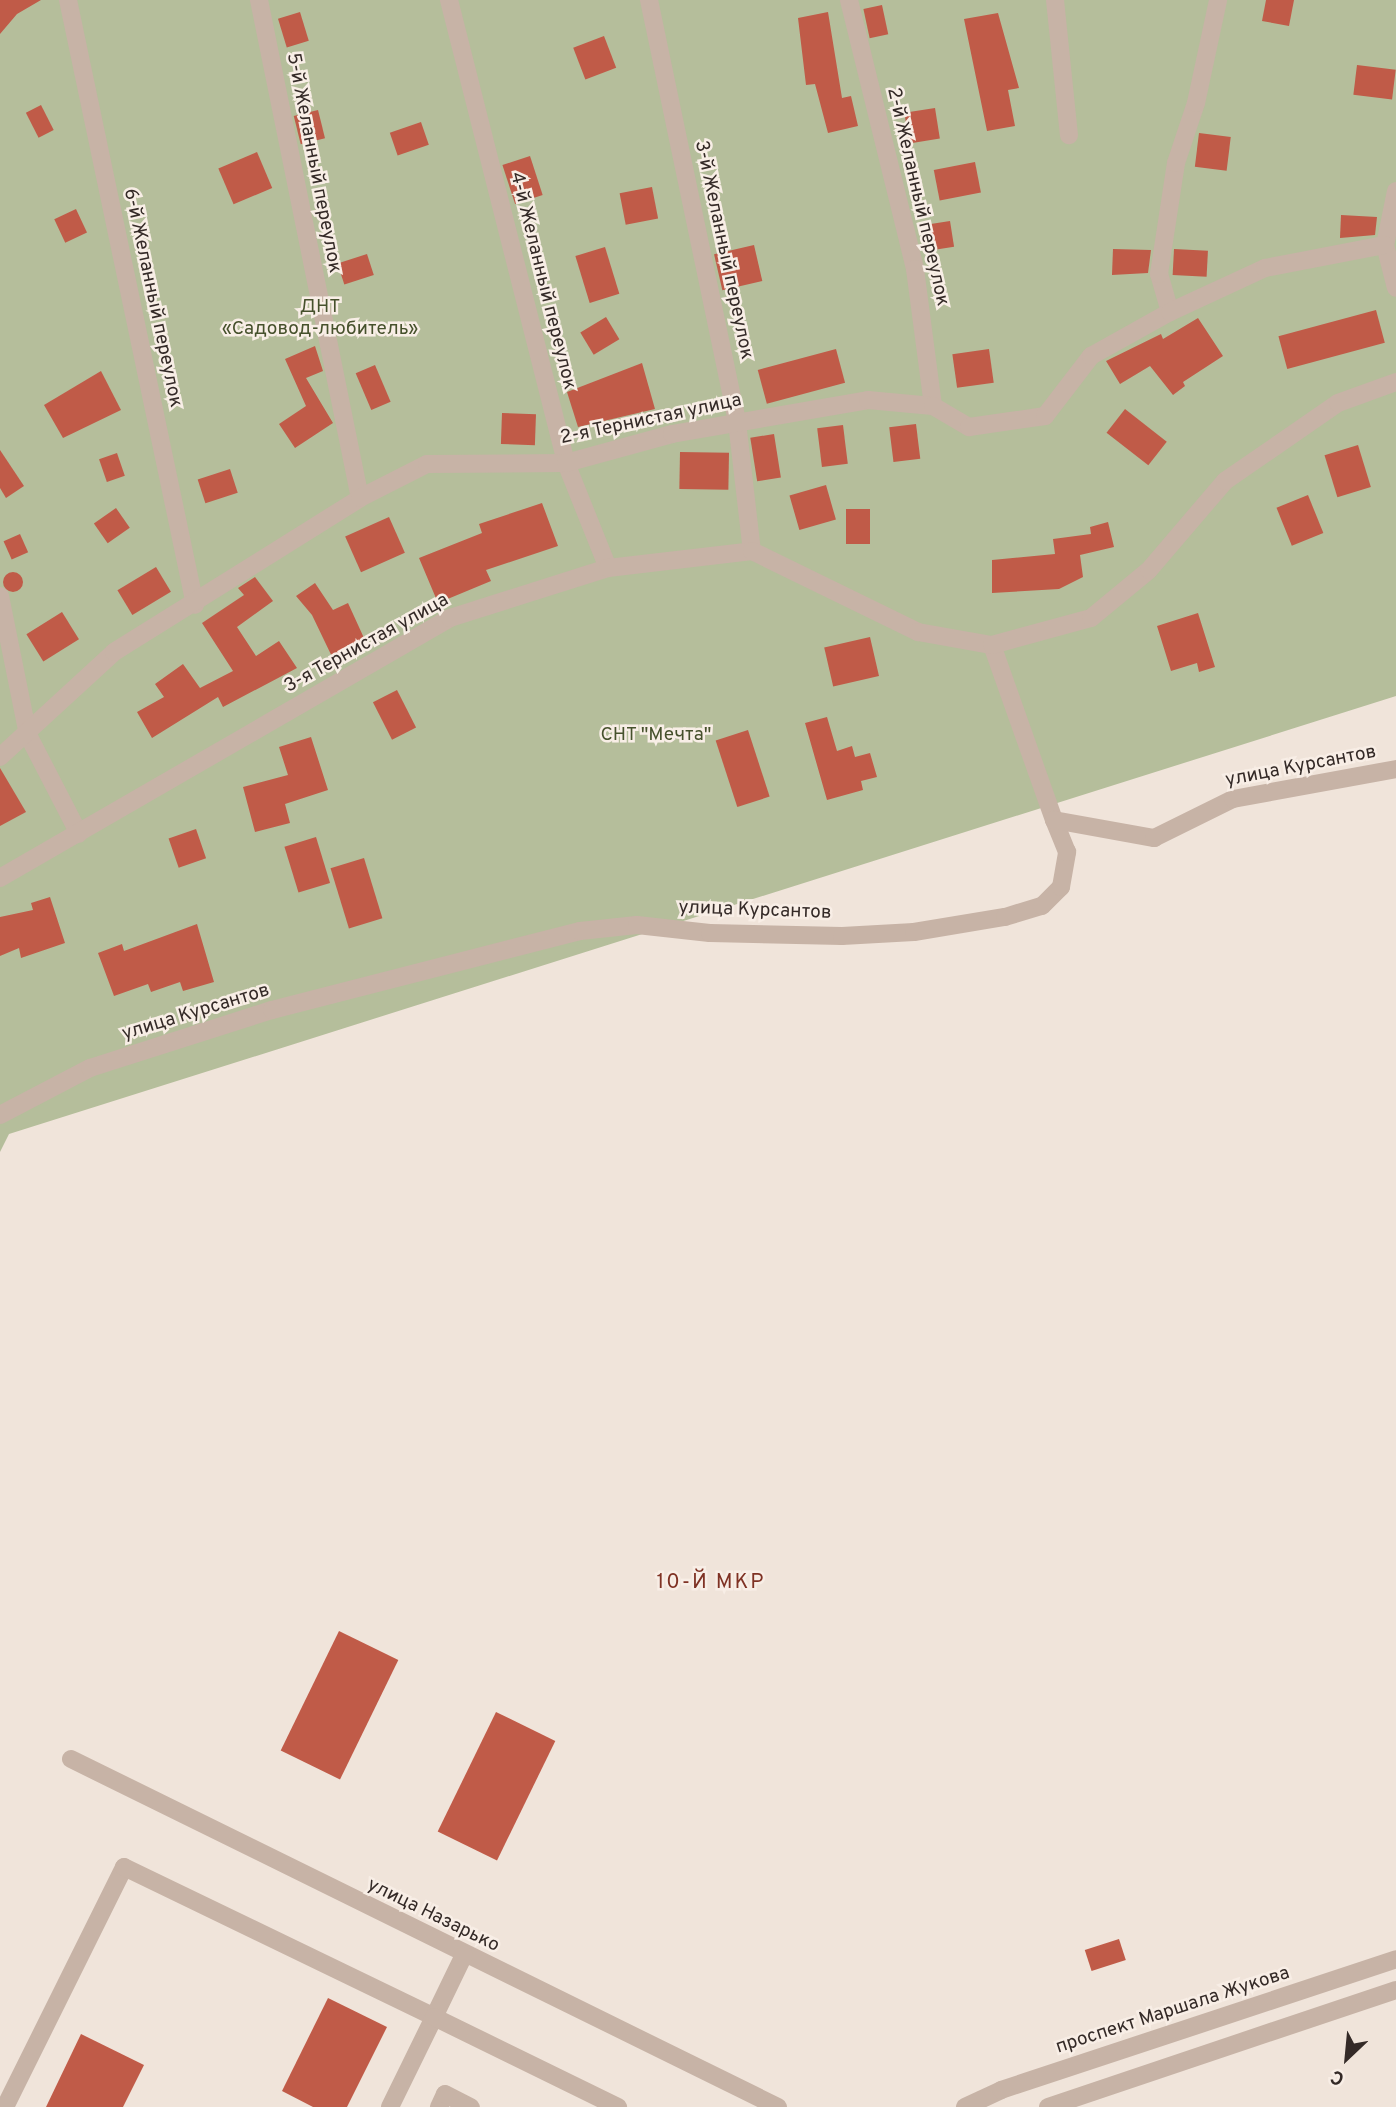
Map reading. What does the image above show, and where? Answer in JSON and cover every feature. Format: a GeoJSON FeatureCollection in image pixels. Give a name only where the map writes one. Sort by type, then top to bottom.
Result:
{"type":"FeatureCollection","features":[{"type":"Feature","properties":{"kind":"street","name":"6-й Желанный переулок"},"geometry":{"type":"LineString","coordinates":[[68,0],[195,605]]}},
{"type":"Feature","properties":{"kind":"street","name":"5-й Желанный переулок"},"geometry":{"type":"LineString","coordinates":[[259,0],[360,498]]}},
{"type":"Feature","properties":{"kind":"street","name":"4-й Желанный переулок"},"geometry":{"type":"LineString","coordinates":[[449,0],[566,463],[608,568]]}},
{"type":"Feature","properties":{"kind":"street","name":"3-й Желанный переулок"},"geometry":{"type":"LineString","coordinates":[[649,0],[737,422],[752,551]]}},
{"type":"Feature","properties":{"kind":"street","name":"2-й Желанный переулок"},"geometry":{"type":"LineString","coordinates":[[849,0],[915,269],[933,406]]}},
{"type":"Feature","properties":{"kind":"street"},"geometry":{"type":"LineString","coordinates":[[1055,0],[1069,135]]}},
{"type":"Feature","properties":{"kind":"street"},"geometry":{"type":"LineString","coordinates":[[1170,312],[1159,274],[1172,188],[1218,0]]}},
{"type":"Feature","properties":{"kind":"street"},"geometry":{"type":"LineString","coordinates":[[1396,191],[1385,245],[1396,288]]}},
{"type":"Feature","properties":{"kind":"street","name":"2-я Тернистая улица"},"geometry":{"type":"LineString","coordinates":[[0,757],[28,735],[114,652],[195,605],[360,498],[427,464],[566,463],[737,422],[868,400],[933,406],[969,427],[1045,416],[1091,356],[1170,312],[1265,268],[1385,245]]}},
{"type":"Feature","properties":{"kind":"street"},"geometry":{"type":"LineString","coordinates":[[752,551],[918,632],[992,645],[1091,618],[1149,570],[1224,481],[1338,403],[1396,382]]}},
{"type":"Feature","properties":{"kind":"street","name":"3-я Тернистая улица"},"geometry":{"type":"LineString","coordinates":[[0,878],[450,618],[608,568],[752,551]]}},
{"type":"Feature","properties":{"kind":"street"},"geometry":{"type":"LineString","coordinates":[[0,596],[28,735],[79,834]]}},
{"type":"Feature","properties":{"kind":"street"},"geometry":{"type":"LineString","coordinates":[[992,645],[1054,820]]}},
{"type":"Feature","properties":{"kind":"street","name":"улица Курсантов"},"geometry":{"type":"LineString","coordinates":[[1054,820],[1154,838],[1233,799],[1396,769]]}},
{"type":"Feature","properties":{"kind":"street","name":"улица Курсантов"},"geometry":{"type":"LineString","coordinates":[[0,1115],[90,1068],[272,1010],[580,931],[638,925],[710,933],[842,936],[914,932],[1004,917],[1042,906],[1061,887],[1067,852],[1054,820]]}},
{"type":"Feature","properties":{"kind":"street","name":"улица Назарько"},"geometry":{"type":"LineString","coordinates":[[71,1759],[464,1955],[778,2107]]}},
{"type":"Feature","properties":{"kind":"street"},"geometry":{"type":"LineString","coordinates":[[5,2107],[124,1867],[618,2107]]}},
{"type":"Feature","properties":{"kind":"street"},"geometry":{"type":"LineString","coordinates":[[390,2107],[464,1955]]}},
{"type":"Feature","properties":{"kind":"street","name":"проспект Маршала Жукова"},"geometry":{"type":"LineString","coordinates":[[965,2107],[1001,2090],[1396,1959]]}},
{"type":"Feature","properties":{"kind":"street"},"geometry":{"type":"LineString","coordinates":[[1048,2107],[1396,1990]]}},
{"type":"Feature","properties":{"kind":"street"},"geometry":{"type":"LineString","coordinates":[[439,2107],[445,2094],[471,2107]]}},
{"type":"Feature","properties":{"kind":"green space","name":"ДНТ «Садовод-любитель»"},"geometry":{"type":"Polygon","coordinates":[[[0,0],[1396,0],[1396,696],[9,1134],[0,1152],[0,0]]]}},
{"type":"Feature","properties":{"kind":"building"},"geometry":{"type":"Polygon","coordinates":[[[0,0],[41,0],[17,14],[0,34],[0,0]]]}},
{"type":"Feature","properties":{"kind":"building"},"geometry":{"type":"Polygon","coordinates":[[[1266,0],[1294,0],[1289,26],[1262,21],[1266,0]]]}},
{"type":"Feature","properties":{"kind":"building"},"geometry":{"type":"Polygon","coordinates":[[[882,5],[888,34],[870,38],[863,9],[882,5]]]}},
{"type":"Feature","properties":{"kind":"building"},"geometry":{"type":"Polygon","coordinates":[[[300,12],[309,41],[287,47],[278,19],[300,12]]]}},
{"type":"Feature","properties":{"kind":"building"},"geometry":{"type":"Polygon","coordinates":[[[828,12],[842,98],[851,96],[858,126],[828,133],[815,84],[806,85],[798,18],[828,12]]]}},
{"type":"Feature","properties":{"kind":"building"},"geometry":{"type":"Polygon","coordinates":[[[998,13],[1019,88],[1008,90],[1015,126],[987,131],[964,19],[998,13]]]}},
{"type":"Feature","properties":{"kind":"building"},"geometry":{"type":"Polygon","coordinates":[[[604,36],[616,68],[585,80],[573,48],[604,36]]]}},
{"type":"Feature","properties":{"kind":"building"},"geometry":{"type":"Polygon","coordinates":[[[1357,65],[1396,70],[1392,100],[1353,95],[1357,65]]]}},
{"type":"Feature","properties":{"kind":"building"},"geometry":{"type":"Polygon","coordinates":[[[41,105],[54,130],[39,138],[26,113],[41,105]]]}},
{"type":"Feature","properties":{"kind":"building"},"geometry":{"type":"Polygon","coordinates":[[[935,108],[940,139],[909,143],[904,113],[935,108]]]}},
{"type":"Feature","properties":{"kind":"building"},"geometry":{"type":"Polygon","coordinates":[[[318,110],[325,138],[301,144],[294,116],[318,110]]]}},
{"type":"Feature","properties":{"kind":"building"},"geometry":{"type":"Polygon","coordinates":[[[421,122],[429,145],[398,155],[390,133],[421,122]]]}},
{"type":"Feature","properties":{"kind":"building"},"geometry":{"type":"Polygon","coordinates":[[[1199,133],[1231,137],[1227,171],[1195,167],[1199,133]]]}},
{"type":"Feature","properties":{"kind":"building"},"geometry":{"type":"Polygon","coordinates":[[[257,152],[272,188],[234,204],[218,168],[257,152]]]}},
{"type":"Feature","properties":{"kind":"building"},"geometry":{"type":"Polygon","coordinates":[[[530,156],[543,195],[515,204],[502,165],[530,156]]]}},
{"type":"Feature","properties":{"kind":"building"},"geometry":{"type":"Polygon","coordinates":[[[975,162],[981,192],[940,200],[934,170],[975,162]]]}},
{"type":"Feature","properties":{"kind":"building"},"geometry":{"type":"Polygon","coordinates":[[[652,187],[658,218],[626,225],[620,193],[652,187]]]}},
{"type":"Feature","properties":{"kind":"building"},"geometry":{"type":"Polygon","coordinates":[[[76,209],[87,233],[65,243],[54,219],[76,209]]]}},
{"type":"Feature","properties":{"kind":"building"},"geometry":{"type":"Polygon","coordinates":[[[1341,215],[1377,217],[1375,235],[1340,238],[1341,215]]]}},
{"type":"Feature","properties":{"kind":"building"},"geometry":{"type":"Polygon","coordinates":[[[950,221],[954,247],[928,251],[924,225],[950,221]]]}},
{"type":"Feature","properties":{"kind":"building"},"geometry":{"type":"Polygon","coordinates":[[[754,245],[762,281],[722,290],[714,254],[754,245]]]}},
{"type":"Feature","properties":{"kind":"building"},"geometry":{"type":"Polygon","coordinates":[[[605,247],[619,294],[590,303],[575,256],[605,247]]]}},
{"type":"Feature","properties":{"kind":"building"},"geometry":{"type":"Polygon","coordinates":[[[1113,249],[1151,250],[1148,273],[1112,275],[1113,249]]]}},
{"type":"Feature","properties":{"kind":"building"},"geometry":{"type":"Polygon","coordinates":[[[1174,249],[1208,251],[1207,277],[1173,275],[1174,249]]]}},
{"type":"Feature","properties":{"kind":"building"},"geometry":{"type":"Polygon","coordinates":[[[367,254],[374,275],[344,285],[338,264],[367,254]]]}},
{"type":"Feature","properties":{"kind":"building"},"geometry":{"type":"Polygon","coordinates":[[[1376,310],[1385,343],[1287,369],[1278,336],[1376,310]]]}},
{"type":"Feature","properties":{"kind":"building"},"geometry":{"type":"Polygon","coordinates":[[[606,317],[619,339],[594,355],[580,332],[606,317]]]}},
{"type":"Feature","properties":{"kind":"building"},"geometry":{"type":"Polygon","coordinates":[[[1198,318],[1223,356],[1183,382],[1185,386],[1173,395],[1150,366],[1120,384],[1106,361],[1161,334],[1163,339],[1198,318]]]}},
{"type":"Feature","properties":{"kind":"building"},"geometry":{"type":"Polygon","coordinates":[[[315,346],[323,371],[306,378],[333,423],[295,448],[279,424],[306,406],[285,359],[315,346]]]}},
{"type":"Feature","properties":{"kind":"building"},"geometry":{"type":"Polygon","coordinates":[[[836,349],[845,383],[767,404],[758,370],[836,349]]]}},
{"type":"Feature","properties":{"kind":"building"},"geometry":{"type":"Polygon","coordinates":[[[989,349],[994,383],[957,388],[952,354],[989,349]]]}},
{"type":"Feature","properties":{"kind":"building"},"geometry":{"type":"Polygon","coordinates":[[[642,363],[655,409],[578,427],[567,392],[642,363]]]}},
{"type":"Feature","properties":{"kind":"building"},"geometry":{"type":"Polygon","coordinates":[[[375,365],[391,402],[371,410],[356,373],[375,365]]]}},
{"type":"Feature","properties":{"kind":"building"},"geometry":{"type":"Polygon","coordinates":[[[101,371],[121,410],[63,438],[44,405],[101,371]]]}},
{"type":"Feature","properties":{"kind":"building"},"geometry":{"type":"Polygon","coordinates":[[[1125,409],[1167,442],[1148,465],[1107,433],[1125,409]]]}},
{"type":"Feature","properties":{"kind":"building"},"geometry":{"type":"Polygon","coordinates":[[[502,413],[536,414],[535,445],[501,444],[502,413]]]}},
{"type":"Feature","properties":{"kind":"building"},"geometry":{"type":"Polygon","coordinates":[[[916,424],[920,459],[893,462],[889,427],[916,424]]]}},
{"type":"Feature","properties":{"kind":"building"},"geometry":{"type":"Polygon","coordinates":[[[843,425],[848,464],[822,467],[817,428],[843,425]]]}},
{"type":"Feature","properties":{"kind":"building"},"geometry":{"type":"Polygon","coordinates":[[[774,434],[781,477],[757,481],[750,438],[774,434]]]}},
{"type":"Feature","properties":{"kind":"building"},"geometry":{"type":"Polygon","coordinates":[[[1358,445],[1371,487],[1337,497],[1325,455],[1358,445]]]}},
{"type":"Feature","properties":{"kind":"building"},"geometry":{"type":"Polygon","coordinates":[[[0,450],[24,486],[6,498],[0,488],[0,450]]]}},
{"type":"Feature","properties":{"kind":"building"},"geometry":{"type":"Polygon","coordinates":[[[680,452],[729,453],[728,490],[679,489],[680,452]]]}},
{"type":"Feature","properties":{"kind":"building"},"geometry":{"type":"Polygon","coordinates":[[[117,453],[125,476],[107,482],[99,459],[117,453]]]}},
{"type":"Feature","properties":{"kind":"building"},"geometry":{"type":"Polygon","coordinates":[[[230,469],[238,493],[205,503],[198,480],[230,469]]]}},
{"type":"Feature","properties":{"kind":"building"},"geometry":{"type":"Polygon","coordinates":[[[826,485],[836,520],[799,530],[789,495],[826,485]]]}},
{"type":"Feature","properties":{"kind":"building"},"geometry":{"type":"Polygon","coordinates":[[[1308,495],[1323,533],[1292,546],[1276,508],[1308,495]]]}},
{"type":"Feature","properties":{"kind":"building"},"geometry":{"type":"Polygon","coordinates":[[[542,503],[558,546],[486,570],[491,581],[438,603],[419,558],[482,533],[479,524],[542,503]]]}},
{"type":"Feature","properties":{"kind":"building"},"geometry":{"type":"Polygon","coordinates":[[[116,508],[130,528],[108,543],[94,523],[116,508]]]}},
{"type":"Feature","properties":{"kind":"building"},"geometry":{"type":"Polygon","coordinates":[[[846,509],[870,509],[870,544],[846,544],[846,509]]]}},
{"type":"Feature","properties":{"kind":"building"},"geometry":{"type":"Polygon","coordinates":[[[389,517],[405,553],[361,572],[345,537],[389,517]]]}},
{"type":"Feature","properties":{"kind":"building"},"geometry":{"type":"Polygon","coordinates":[[[1108,522],[1114,547],[1080,555],[1083,577],[1059,589],[992,593],[992,560],[1055,554],[1053,539],[1091,534],[1090,527],[1108,522]]]}},
{"type":"Feature","properties":{"kind":"building"},"geometry":{"type":"Polygon","coordinates":[[[20,534],[28,552],[12,560],[4,541],[20,534]]]}},
{"type":"Feature","properties":{"kind":"building"},"geometry":{"type":"Polygon","coordinates":[[[156,567],[171,592],[132,615],[117,590],[156,567]]]}},
{"type":"Feature","properties":{"kind":"building"},"geometry":{"type":"Polygon","coordinates":[[[13,572],[20,575],[23,582],[20,589],[13,592],[6,589],[3,582],[6,575],[13,572]]]}},
{"type":"Feature","properties":{"kind":"building"},"geometry":{"type":"Polygon","coordinates":[[[255,577],[273,601],[237,627],[256,656],[279,641],[297,668],[223,707],[218,697],[152,738],[137,712],[164,697],[155,684],[183,664],[200,688],[233,671],[202,623],[244,595],[238,588],[255,577]]]}},
{"type":"Feature","properties":{"kind":"building"},"geometry":{"type":"Polygon","coordinates":[[[315,583],[333,610],[348,603],[369,649],[336,665],[312,615],[296,596],[315,583]]]}},
{"type":"Feature","properties":{"kind":"building"},"geometry":{"type":"Polygon","coordinates":[[[62,612],[79,639],[43,661],[26,634],[62,612]]]}},
{"type":"Feature","properties":{"kind":"building"},"geometry":{"type":"Polygon","coordinates":[[[1198,613],[1215,667],[1199,672],[1197,663],[1171,671],[1157,626],[1198,613]]]}},
{"type":"Feature","properties":{"kind":"building"},"geometry":{"type":"Polygon","coordinates":[[[870,637],[879,676],[833,687],[824,648],[870,637]]]}},
{"type":"Feature","properties":{"kind":"building"},"geometry":{"type":"Polygon","coordinates":[[[397,690],[416,727],[392,740],[373,702],[397,690]]]}},
{"type":"Feature","properties":{"kind":"building"},"geometry":{"type":"Polygon","coordinates":[[[827,717],[837,751],[852,746],[855,757],[870,753],[877,777],[861,781],[863,790],[827,800],[805,723],[827,717]]]}},
{"type":"Feature","properties":{"kind":"building"},"geometry":{"type":"Polygon","coordinates":[[[748,730],[770,797],[737,807],[716,741],[748,730]]]}},
{"type":"Feature","properties":{"kind":"building"},"geometry":{"type":"Polygon","coordinates":[[[311,737],[328,790],[285,804],[290,823],[255,832],[243,787],[288,775],[279,747],[311,737]]]}},
{"type":"Feature","properties":{"kind":"building"},"geometry":{"type":"Polygon","coordinates":[[[0,768],[26,812],[0,826],[0,768]]]}},
{"type":"Feature","properties":{"kind":"building"},"geometry":{"type":"Polygon","coordinates":[[[196,829],[206,858],[179,868],[169,838],[196,829]]]}},
{"type":"Feature","properties":{"kind":"building"},"geometry":{"type":"Polygon","coordinates":[[[316,837],[330,883],[298,893],[284,847],[316,837]]]}},
{"type":"Feature","properties":{"kind":"building"},"geometry":{"type":"Polygon","coordinates":[[[364,858],[382,918],[349,928],[331,868],[364,858]]]}},
{"type":"Feature","properties":{"kind":"building"},"geometry":{"type":"Polygon","coordinates":[[[50,897],[65,943],[21,958],[19,948],[0,956],[0,917],[33,910],[31,903],[50,897]]]}},
{"type":"Feature","properties":{"kind":"building"},"geometry":{"type":"Polygon","coordinates":[[[197,924],[214,982],[183,991],[180,982],[151,992],[148,984],[114,996],[98,953],[122,944],[124,951],[197,924]]]}},
{"type":"Feature","properties":{"kind":"building"},"geometry":{"type":"Polygon","coordinates":[[[339,1631],[398,1660],[340,1779],[281,1751],[339,1631]]]}},
{"type":"Feature","properties":{"kind":"building"},"geometry":{"type":"Polygon","coordinates":[[[496,1712],[555,1741],[497,1860],[438,1832],[496,1712]]]}},
{"type":"Feature","properties":{"kind":"building"},"geometry":{"type":"Polygon","coordinates":[[[1119,1939],[1126,1960],[1092,1971],[1085,1950],[1119,1939]]]}},
{"type":"Feature","properties":{"kind":"building"},"geometry":{"type":"Polygon","coordinates":[[[328,1998],[387,2027],[347,2107],[313,2107],[282,2091],[328,1998]]]}},
{"type":"Feature","properties":{"kind":"building"},"geometry":{"type":"Polygon","coordinates":[[[81,2034],[144,2065],[123,2107],[46,2107],[81,2034]]]}},
{"type":"Feature","properties":{"kind":"district","name":"10-Й МКР"},"geometry":{"type":"Point","coordinates":[711,1583]}},
{"type":"Feature","properties":{"kind":"park label","name":"СНТ \"Мечта\""},"geometry":{"type":"Point","coordinates":[656,736]}}]}
